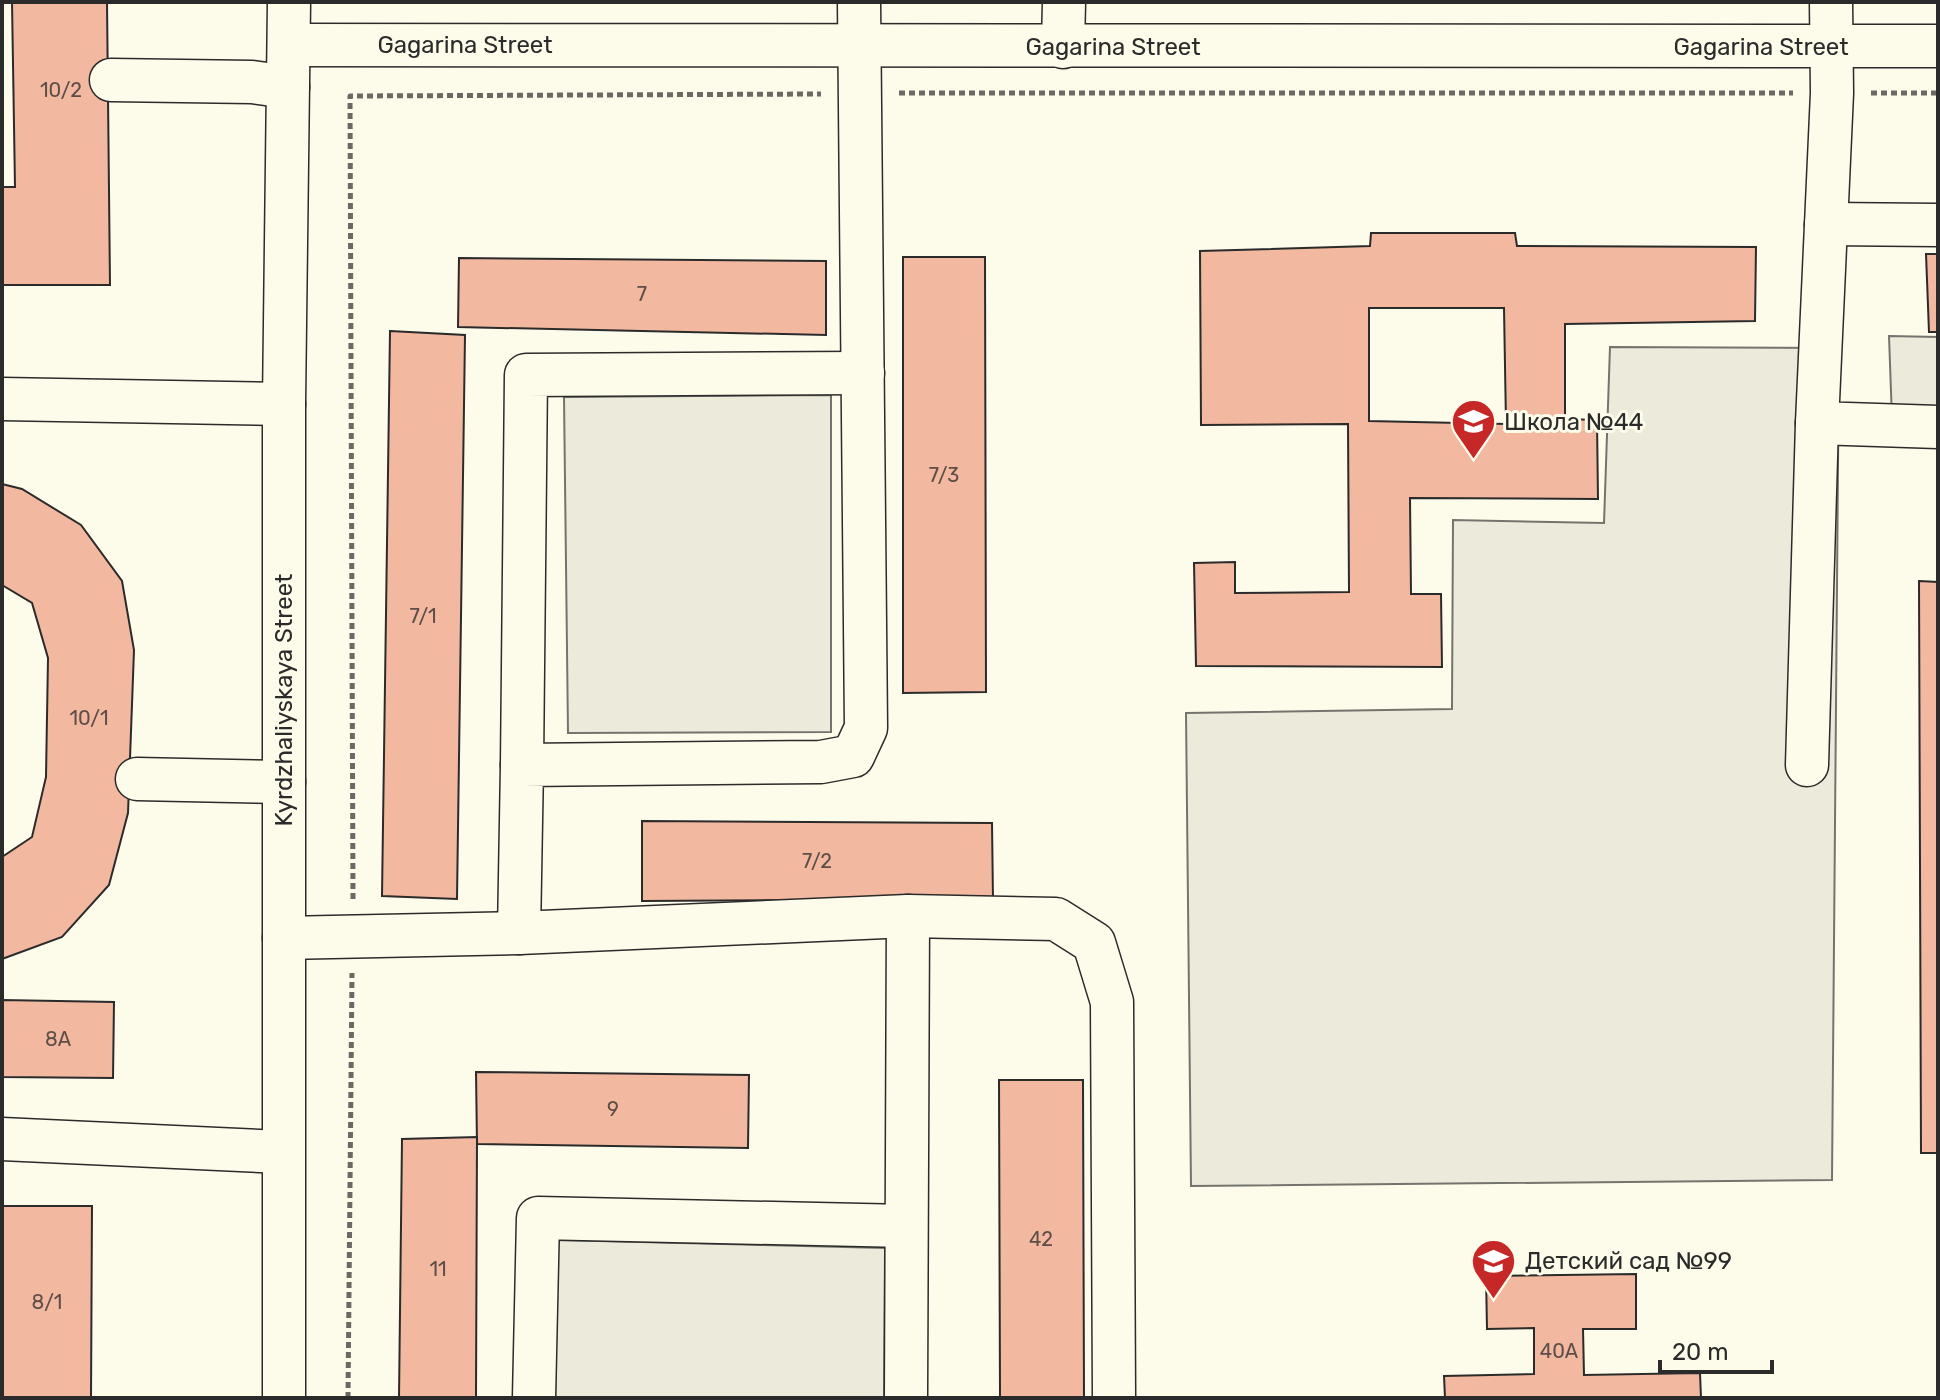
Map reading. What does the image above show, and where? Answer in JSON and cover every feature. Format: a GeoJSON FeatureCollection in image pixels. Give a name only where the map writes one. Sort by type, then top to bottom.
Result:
{"type":"FeatureCollection","features":[{"type":"Feature","properties":{"kind":"street","name":"Kyrdzhaliyskaya Street"},"geometry":{"type":"LineString","coordinates":[[284,1398],[284,404],[289,2]]}},
{"type":"Feature","properties":{"kind":"street"},"geometry":{"type":"LineString","coordinates":[[522,765],[821,762],[853,756],[866,728],[859,2]]}},
{"type":"Feature","properties":{"kind":"street"},"geometry":{"type":"LineString","coordinates":[[1063,47],[1064,2]]}},
{"type":"Feature","properties":{"kind":"street"},"geometry":{"type":"LineString","coordinates":[[1807,765],[1817,423],[1832,93],[1831,2]]}},
{"type":"Feature","properties":{"kind":"street","name":"Gagarina Street"},"geometry":{"type":"LineString","coordinates":[[289,45],[1938,46]]}},
{"type":"Feature","properties":{"kind":"street"},"geometry":{"type":"LineString","coordinates":[[111,80],[252,82],[288,87]]}},
{"type":"Feature","properties":{"kind":"street"},"geometry":{"type":"LineString","coordinates":[[1826,224],[1938,225]]}},
{"type":"Feature","properties":{"kind":"street"},"geometry":{"type":"LineString","coordinates":[[519,933],[526,375],[863,373]]}},
{"type":"Feature","properties":{"kind":"street"},"geometry":{"type":"LineString","coordinates":[[2,399],[284,404]]}},
{"type":"Feature","properties":{"kind":"street"},"geometry":{"type":"LineString","coordinates":[[1817,423],[1938,427]]}},
{"type":"Feature","properties":{"kind":"street"},"geometry":{"type":"LineString","coordinates":[[137,779],[284,782]]}},
{"type":"Feature","properties":{"kind":"street"},"geometry":{"type":"LineString","coordinates":[[284,938],[519,933],[908,916],[1056,919],[1094,943],[1112,1002],[1114,1398]]}},
{"type":"Feature","properties":{"kind":"street"},"geometry":{"type":"LineString","coordinates":[[906,1398],[908,916]]}},
{"type":"Feature","properties":{"kind":"street"},"geometry":{"type":"LineString","coordinates":[[2,1139],[283,1152]]}},
{"type":"Feature","properties":{"kind":"street"},"geometry":{"type":"LineString","coordinates":[[534,1398],[538,1218],[906,1226]]}},
{"type":"Feature","properties":{"kind":"path"},"geometry":{"type":"LineString","coordinates":[[348,1398],[353,938],[350,96],[1938,93]]}},
{"type":"Feature","properties":{"kind":"shaded area"},"geometry":{"type":"Polygon","coordinates":[[[1889,336],[1938,337],[1938,430],[1892,419],[1889,336]]]}},
{"type":"Feature","properties":{"kind":"shaded area"},"geometry":{"type":"Polygon","coordinates":[[[1610,347],[1839,348],[1832,1180],[1191,1186],[1186,713],[1452,709],[1453,520],[1604,523],[1610,347]]]}},
{"type":"Feature","properties":{"kind":"shaded area"},"geometry":{"type":"Polygon","coordinates":[[[831,395],[831,732],[568,733],[564,397],[831,395]]]}},
{"type":"Feature","properties":{"kind":"shaded area"},"geometry":{"type":"Polygon","coordinates":[[[558,1240],[885,1248],[884,1398],[555,1398],[558,1240]]]}},
{"type":"Feature","properties":{"kind":"building"},"geometry":{"type":"Polygon","coordinates":[[[12,2],[107,2],[110,285],[2,285],[2,187],[15,187],[12,2]]]}},
{"type":"Feature","properties":{"kind":"building","name":"Школа №44"},"geometry":{"type":"Polygon","coordinates":[[[1371,233],[1515,233],[1517,246],[1756,247],[1755,321],[1565,324],[1565,419],[1597,420],[1598,499],[1410,498],[1411,594],[1441,594],[1442,667],[1196,666],[1194,563],[1235,562],[1235,593],[1349,592],[1348,424],[1201,425],[1200,251],[1370,246],[1371,233]],[[1369,308],[1369,421],[1506,424],[1504,308],[1369,308]]]}},
{"type":"Feature","properties":{"kind":"building"},"geometry":{"type":"Polygon","coordinates":[[[1926,254],[1938,254],[1938,332],[1929,332],[1926,254]]]}},
{"type":"Feature","properties":{"kind":"building"},"geometry":{"type":"Polygon","coordinates":[[[903,257],[985,257],[986,692],[903,693],[903,257]]]}},
{"type":"Feature","properties":{"kind":"building"},"geometry":{"type":"Polygon","coordinates":[[[459,258],[826,261],[826,335],[458,327],[459,258]]]}},
{"type":"Feature","properties":{"kind":"building"},"geometry":{"type":"Polygon","coordinates":[[[390,331],[465,335],[457,899],[382,896],[390,331]]]}},
{"type":"Feature","properties":{"kind":"building"},"geometry":{"type":"Polygon","coordinates":[[[2,484],[22,489],[81,525],[122,581],[134,650],[128,813],[109,885],[62,937],[2,959],[2,857],[32,837],[46,777],[48,658],[32,603],[2,585],[2,484]]]}},
{"type":"Feature","properties":{"kind":"building"},"geometry":{"type":"Polygon","coordinates":[[[1919,581],[1938,582],[1938,1153],[1921,1153],[1919,581]]]}},
{"type":"Feature","properties":{"kind":"building"},"geometry":{"type":"Polygon","coordinates":[[[642,821],[992,823],[993,899],[642,901],[642,821]]]}},
{"type":"Feature","properties":{"kind":"building"},"geometry":{"type":"Polygon","coordinates":[[[2,1000],[114,1002],[113,1078],[2,1077],[2,1000]]]}},
{"type":"Feature","properties":{"kind":"building"},"geometry":{"type":"Polygon","coordinates":[[[476,1072],[749,1075],[748,1148],[477,1144],[476,1072]]]}},
{"type":"Feature","properties":{"kind":"building"},"geometry":{"type":"Polygon","coordinates":[[[999,1080],[1083,1080],[1084,1398],[1000,1398],[999,1080]]]}},
{"type":"Feature","properties":{"kind":"building"},"geometry":{"type":"Polygon","coordinates":[[[477,1137],[476,1398],[399,1398],[402,1139],[477,1137]]]}},
{"type":"Feature","properties":{"kind":"building"},"geometry":{"type":"Polygon","coordinates":[[[2,1206],[92,1206],[91,1398],[2,1398],[2,1206]]]}},
{"type":"Feature","properties":{"kind":"building"},"geometry":{"type":"Polygon","coordinates":[[[1636,1274],[1636,1329],[1583,1329],[1584,1375],[1700,1373],[1701,1398],[1445,1398],[1444,1376],[1534,1374],[1534,1328],[1487,1329],[1486,1276],[1636,1274]]]}},
{"type":"Feature","properties":{"kind":"place","name":"Школа №44"},"geometry":{"type":"Point","coordinates":[1473,461]}},
{"type":"Feature","properties":{"kind":"place","name":"Детский сад №99"},"geometry":{"type":"Point","coordinates":[1494,1300]}}]}
